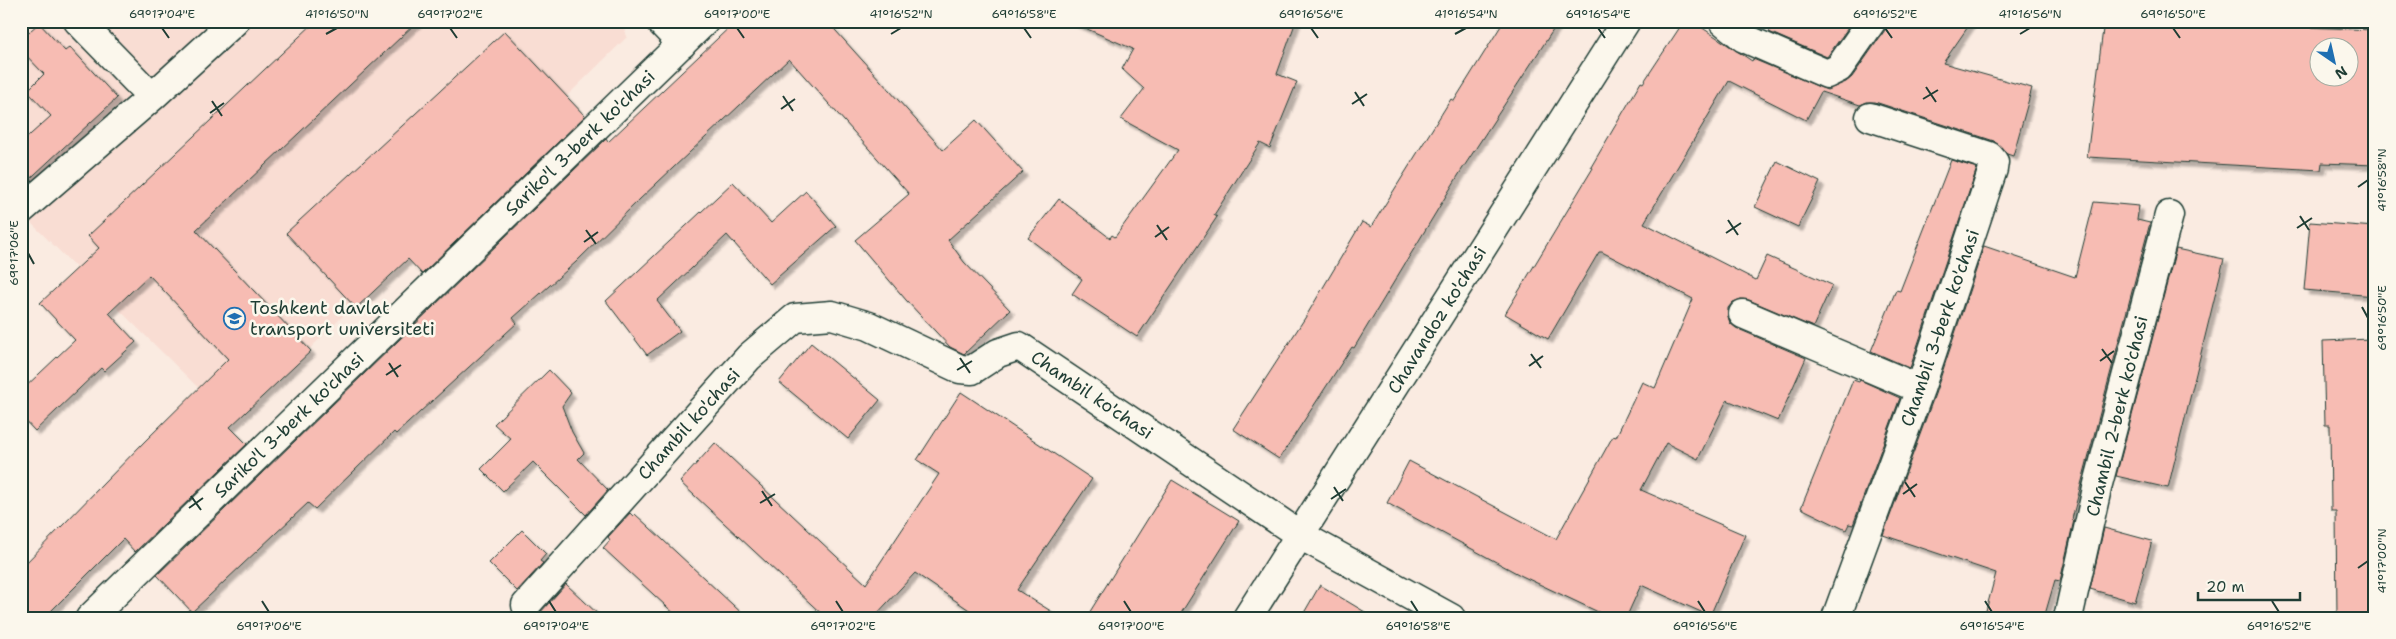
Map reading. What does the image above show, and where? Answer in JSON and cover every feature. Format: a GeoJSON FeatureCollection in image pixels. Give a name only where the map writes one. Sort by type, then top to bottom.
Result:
{"type":"FeatureCollection","features":[{"type":"Feature","properties":{"kind":"street"},"geometry":{"type":"LineString","coordinates":[[78,21],[152,97]]}},
{"type":"Feature","properties":{"kind":"street"},"geometry":{"type":"LineString","coordinates":[[21,210],[152,97],[235,21]]}},
{"type":"Feature","properties":{"kind":"street"},"geometry":{"type":"LineString","coordinates":[[660,21],[682,44]]}},
{"type":"Feature","properties":{"kind":"street","name":"Sariko'l 3-berk ko'chasi"},"geometry":{"type":"LineString","coordinates":[[90,618],[705,21]]}},
{"type":"Feature","properties":{"kind":"street","name":"Chavandoz ko'chasi"},"geometry":{"type":"LineString","coordinates":[[1248,618],[1626,21]]}},
{"type":"Feature","properties":{"kind":"street"},"geometry":{"type":"LineString","coordinates":[[1723,21],[1744,38],[1827,74],[1839,68],[1872,21]]}},
{"type":"Feature","properties":{"kind":"street","name":"Chambil 3-berk ko'chasi"},"geometry":{"type":"LineString","coordinates":[[1836,618],[1920,389],[1994,162],[1989,156],[1870,117]]}},
{"type":"Feature","properties":{"kind":"street","name":"Chambil 2-berk ko'chasi"},"geometry":{"type":"LineString","coordinates":[[2068,618],[2098,484],[2169,215]]}},
{"type":"Feature","properties":{"kind":"street"},"geometry":{"type":"LineString","coordinates":[[1743,314],[1920,389]]}},
{"type":"Feature","properties":{"kind":"street","name":"Chambil ko'chasi"},"geometry":{"type":"LineString","coordinates":[[526,605],[750,357],[795,318],[832,315],[869,326],[960,369],[972,370],[998,353],[1019,346],[1300,535],[1451,618]]}},
{"type":"Feature","properties":{"kind":"shaded area","name":"Toshkent davlat transport universiteti"},"geometry":{"type":"Polygon","coordinates":[[[26,21],[622,21],[627,37],[234,423],[21,213],[21,164],[25,160],[26,21]]]}},
{"type":"Feature","properties":{"kind":"building"},"geometry":{"type":"Polygon","coordinates":[[[316,21],[418,21],[196,230],[311,351],[230,427],[247,444],[135,552],[123,539],[44,618],[21,618],[21,568],[228,359],[149,275],[109,313],[136,342],[104,371],[101,368],[35,431],[21,416],[21,391],[75,340],[40,303],[99,248],[88,236],[316,21]]]}},
{"type":"Feature","properties":{"kind":"building"},"geometry":{"type":"Polygon","coordinates":[[[736,21],[827,21],[943,150],[976,120],[1023,172],[948,240],[964,262],[1010,310],[964,354],[950,347],[906,300],[855,240],[909,194],[789,59],[576,262],[513,318],[517,323],[396,434],[394,432],[315,509],[308,503],[192,612],[157,575],[606,139],[608,142],[736,21]]]}},
{"type":"Feature","properties":{"kind":"building"},"geometry":{"type":"Polygon","coordinates":[[[1069,21],[1296,21],[1277,74],[1297,82],[1270,148],[1260,143],[1214,215],[1217,217],[1137,337],[1072,294],[1082,279],[1028,238],[1059,199],[1110,238],[1112,235],[1115,237],[1178,150],[1121,119],[1144,89],[1122,69],[1133,49],[1069,21]]]}},
{"type":"Feature","properties":{"kind":"building"},"geometry":{"type":"Polygon","coordinates":[[[1504,21],[1559,21],[1461,171],[1354,348],[1352,347],[1279,459],[1233,429],[1305,318],[1362,222],[1371,227],[1451,99],[1454,101],[1504,21]]]}},
{"type":"Feature","properties":{"kind":"building"},"geometry":{"type":"Polygon","coordinates":[[[1684,21],[1692,21],[1752,61],[1753,59],[1827,90],[1846,82],[1852,77],[1885,30],[1887,21],[1972,21],[1943,63],[2032,88],[2013,156],[2007,154],[1994,141],[1875,102],[1867,102],[1860,105],[1821,92],[1806,120],[1729,81],[1644,223],[1756,280],[1767,256],[1832,285],[1813,327],[1749,300],[1741,299],[1733,302],[1728,308],[1728,316],[1730,323],[1736,328],[1806,358],[1778,421],[1727,400],[1698,459],[1666,443],[1641,490],[1745,535],[1710,616],[1641,585],[1626,618],[1611,618],[1522,576],[1387,503],[1409,461],[1556,539],[1613,436],[1616,437],[1642,382],[1655,388],[1693,299],[1602,252],[1599,252],[1548,339],[1505,314],[1593,168],[1591,167],[1641,82],[1643,83],[1684,21]]]}},
{"type":"Feature","properties":{"kind":"building"},"geometry":{"type":"Polygon","coordinates":[[[1775,21],[1853,21],[1827,57],[1769,32],[1775,21]]]}},
{"type":"Feature","properties":{"kind":"building"},"geometry":{"type":"Polygon","coordinates":[[[2104,21],[2161,21],[2375,30],[2375,165],[2322,163],[2321,170],[2087,157],[2104,21]]]}},
{"type":"Feature","properties":{"kind":"building"},"geometry":{"type":"Polygon","coordinates":[[[39,23],[65,51],[70,47],[117,98],[21,187],[21,143],[51,116],[27,91],[44,74],[21,50],[21,39],[39,23]]]}},
{"type":"Feature","properties":{"kind":"building"},"geometry":{"type":"Polygon","coordinates":[[[505,31],[585,116],[422,274],[408,259],[356,308],[286,233],[505,31]]]}},
{"type":"Feature","properties":{"kind":"building"},"geometry":{"type":"Polygon","coordinates":[[[1951,160],[1977,168],[1910,368],[1871,351],[1896,290],[1900,291],[1951,160]]]}},
{"type":"Feature","properties":{"kind":"building"},"geometry":{"type":"Polygon","coordinates":[[[1777,161],[1820,182],[1798,227],[1755,207],[1777,161]]]}},
{"type":"Feature","properties":{"kind":"building"},"geometry":{"type":"Polygon","coordinates":[[[733,182],[771,223],[806,191],[836,226],[770,284],[727,235],[657,301],[680,331],[647,355],[606,301],[733,182]]]}},
{"type":"Feature","properties":{"kind":"building"},"geometry":{"type":"Polygon","coordinates":[[[2094,202],[2139,206],[2137,220],[2150,223],[2072,519],[2074,520],[2060,581],[2055,580],[2044,618],[1984,618],[1996,573],[1883,535],[1935,394],[1984,246],[2075,277],[2094,202]]]}},
{"type":"Feature","properties":{"kind":"building"},"geometry":{"type":"Polygon","coordinates":[[[2310,222],[2375,227],[2375,296],[2304,290],[2310,222]]]}},
{"type":"Feature","properties":{"kind":"building"},"geometry":{"type":"Polygon","coordinates":[[[2176,249],[2224,259],[2168,488],[2116,476],[2176,249]]]}},
{"type":"Feature","properties":{"kind":"building"},"geometry":{"type":"Polygon","coordinates":[[[2371,339],[2375,618],[2337,618],[2336,511],[2331,511],[2330,425],[2325,425],[2323,341],[2371,339]]]}},
{"type":"Feature","properties":{"kind":"building"},"geometry":{"type":"Polygon","coordinates":[[[811,343],[880,400],[848,439],[779,382],[811,343]]]}},
{"type":"Feature","properties":{"kind":"building"},"geometry":{"type":"Polygon","coordinates":[[[549,370],[571,393],[562,406],[572,432],[584,453],[578,459],[608,490],[586,515],[533,462],[503,491],[481,469],[511,439],[494,424],[549,370]]]}},
{"type":"Feature","properties":{"kind":"building"},"geometry":{"type":"Polygon","coordinates":[[[1853,380],[1859,382],[1860,380],[1900,398],[1853,525],[1849,524],[1846,530],[1801,508],[1853,380]]]}},
{"type":"Feature","properties":{"kind":"building"},"geometry":{"type":"Polygon","coordinates":[[[961,392],[1092,479],[1017,590],[1062,618],[981,618],[915,573],[873,618],[826,618],[680,482],[715,443],[866,584],[939,474],[917,460],[961,392]]]}},
{"type":"Feature","properties":{"kind":"building"},"geometry":{"type":"Polygon","coordinates":[[[1172,480],[1239,521],[1178,618],[1086,618],[1172,480]]]}},
{"type":"Feature","properties":{"kind":"building"},"geometry":{"type":"Polygon","coordinates":[[[630,513],[633,516],[635,514],[747,618],[679,618],[603,548],[610,540],[608,537],[630,513]]]}},
{"type":"Feature","properties":{"kind":"building"},"geometry":{"type":"Polygon","coordinates":[[[2104,528],[2152,541],[2135,602],[2090,589],[2104,528]]]}},
{"type":"Feature","properties":{"kind":"building"},"geometry":{"type":"Polygon","coordinates":[[[522,530],[546,554],[540,561],[543,563],[517,591],[489,563],[522,530]]]}},
{"type":"Feature","properties":{"kind":"building"},"geometry":{"type":"Polygon","coordinates":[[[566,584],[602,618],[543,618],[539,614],[566,584]]]}},
{"type":"Feature","properties":{"kind":"building"},"geometry":{"type":"Polygon","coordinates":[[[1320,585],[1375,618],[1301,618],[1320,585]]]}},
{"type":"Feature","properties":{"kind":"place","name":"Toshkent davlat transport universiteti"},"geometry":{"type":"Point","coordinates":[234,318]}}]}
